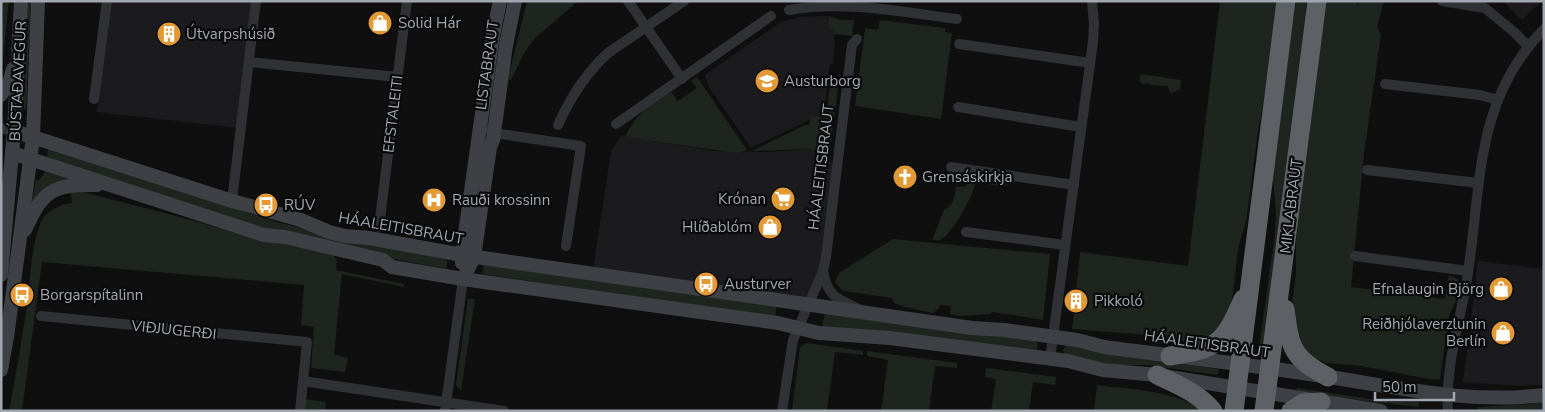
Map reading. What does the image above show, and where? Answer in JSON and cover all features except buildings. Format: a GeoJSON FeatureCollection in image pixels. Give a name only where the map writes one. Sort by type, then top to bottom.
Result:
{"type":"FeatureCollection","features":[{"type":"Feature","properties":{"kind":"highway","name":"MIKLABRAUT"},"geometry":{"type":"LineString","coordinates":[[1234,411],[1286,1]]}},
{"type":"Feature","properties":{"kind":"highway","name":"MIKLABRAUT"},"geometry":{"type":"LineString","coordinates":[[1264,411],[1282,285],[1317,1]]}},
{"type":"Feature","properties":{"kind":"highway"},"geometry":{"type":"LineString","coordinates":[[1170,356],[1202,350],[1214,345],[1231,324],[1252,277]]}},
{"type":"Feature","properties":{"kind":"highway"},"geometry":{"type":"LineString","coordinates":[[1282,285],[1290,340],[1295,352],[1309,366],[1328,377]]}},
{"type":"Feature","properties":{"kind":"highway"},"geometry":{"type":"LineString","coordinates":[[1157,375],[1194,394],[1213,411]]}},
{"type":"Feature","properties":{"kind":"highway"},"geometry":{"type":"LineString","coordinates":[[1291,411],[1303,403],[1321,402]]}},
{"type":"Feature","properties":{"kind":"main road","name":"BÚSTAÐAVEGUR"},"geometry":{"type":"LineString","coordinates":[[1,275],[8,192],[6,152],[19,49],[21,1]]}},
{"type":"Feature","properties":{"kind":"main road","name":"BÚSTAÐAVEGUR"},"geometry":{"type":"LineString","coordinates":[[1,370],[33,137],[38,1]]}},
{"type":"Feature","properties":{"kind":"main road","name":"LISTABRAUT"},"geometry":{"type":"LineString","coordinates":[[468,256],[480,126],[493,35],[500,1]]}},
{"type":"Feature","properties":{"kind":"main road","name":"LISTABRAUT"},"geometry":{"type":"LineString","coordinates":[[463,279],[490,147],[493,142],[506,45],[515,1]]}},
{"type":"Feature","properties":{"kind":"main road"},"geometry":{"type":"LineString","coordinates":[[1,95],[10,80],[19,49]]}},
{"type":"Feature","properties":{"kind":"main road","name":"HÁALEITISBRAUT"},"geometry":{"type":"LineString","coordinates":[[8,129],[232,201],[301,220],[329,232],[468,256],[985,330],[1004,330],[1077,340],[1104,347],[1447,394],[1490,398],[1544,395]]}},
{"type":"Feature","properties":{"kind":"main road"},"geometry":{"type":"LineString","coordinates":[[6,152],[264,235],[285,237],[383,260],[392,267],[463,279],[778,323],[840,336],[890,338],[1068,361],[1103,370],[1157,375],[1382,411]]}},
{"type":"Feature","properties":{"kind":"main road"},"geometry":{"type":"LineString","coordinates":[[1,172],[8,192]]}},
{"type":"Feature","properties":{"kind":"main road"},"geometry":{"type":"LineString","coordinates":[[19,244],[38,203],[49,193],[68,186],[108,186]]}},
{"type":"Feature","properties":{"kind":"street"},"geometry":{"type":"LineString","coordinates":[[94,99],[107,1]]}},
{"type":"Feature","properties":{"kind":"street"},"geometry":{"type":"LineString","coordinates":[[232,201],[256,1]]}},
{"type":"Feature","properties":{"kind":"street","name":"EFSTALEITI"},"geometry":{"type":"LineString","coordinates":[[379,227],[407,1]]}},
{"type":"Feature","properties":{"kind":"street"},"geometry":{"type":"LineString","coordinates":[[628,1],[682,79]]}},
{"type":"Feature","properties":{"kind":"street"},"geometry":{"type":"LineString","coordinates":[[558,126],[575,91],[608,53],[684,1]]}},
{"type":"Feature","properties":{"kind":"street"},"geometry":{"type":"LineString","coordinates":[[1050,359],[1090,63],[1094,24],[1092,1]]}},
{"type":"Feature","properties":{"kind":"street"},"geometry":{"type":"LineString","coordinates":[[1442,1],[1485,8],[1529,46]]}},
{"type":"Feature","properties":{"kind":"street"},"geometry":{"type":"LineString","coordinates":[[789,10],[819,5],[871,5],[956,19]]}},
{"type":"Feature","properties":{"kind":"street"},"geometry":{"type":"LineString","coordinates":[[616,124],[772,16]]}},
{"type":"Feature","properties":{"kind":"street"},"geometry":{"type":"LineString","coordinates":[[1441,411],[1447,394],[1468,271],[1478,183],[1487,133],[1498,100],[1515,66],[1544,29]]}},
{"type":"Feature","properties":{"kind":"street","name":"HÁALEITISBRAUT"},"geometry":{"type":"LineString","coordinates":[[782,411],[792,345],[823,271],[826,257],[852,45],[857,39]]}},
{"type":"Feature","properties":{"kind":"street"},"geometry":{"type":"LineString","coordinates":[[959,44],[1090,63]]}},
{"type":"Feature","properties":{"kind":"street"},"geometry":{"type":"LineString","coordinates":[[249,62],[398,77]]}},
{"type":"Feature","properties":{"kind":"street"},"geometry":{"type":"LineString","coordinates":[[1384,84],[1480,95],[1498,100]]}},
{"type":"Feature","properties":{"kind":"street"},"geometry":{"type":"LineString","coordinates":[[958,107],[1082,127]]}},
{"type":"Feature","properties":{"kind":"street","name":"LISTABRAUT"},"geometry":{"type":"LineString","coordinates":[[480,126],[494,133],[581,146],[566,246]]}},
{"type":"Feature","properties":{"kind":"street"},"geometry":{"type":"LineString","coordinates":[[950,167],[1074,185]]}},
{"type":"Feature","properties":{"kind":"street"},"geometry":{"type":"LineString","coordinates":[[1367,170],[1478,183]]}},
{"type":"Feature","properties":{"kind":"street"},"geometry":{"type":"LineString","coordinates":[[966,232],[1065,246]]}},
{"type":"Feature","properties":{"kind":"street"},"geometry":{"type":"LineString","coordinates":[[1355,256],[1468,271]]}},
{"type":"Feature","properties":{"kind":"street","name":"HÁALEITISBRAUT"},"geometry":{"type":"LineString","coordinates":[[823,271],[827,287],[833,296],[866,312]]}},
{"type":"Feature","properties":{"kind":"street"},"geometry":{"type":"LineString","coordinates":[[446,407],[463,279]]}},
{"type":"Feature","properties":{"kind":"street","name":"VIÐJUGERÐI"},"geometry":{"type":"LineString","coordinates":[[41,316],[209,334],[307,342],[303,381]]}},
{"type":"Feature","properties":{"kind":"street"},"geometry":{"type":"LineString","coordinates":[[300,411],[303,381],[446,407],[504,411]]}},
{"type":"Feature","properties":{"kind":"street"},"geometry":{"type":"LineString","coordinates":[[1447,394],[1448,411]]}},
{"type":"Feature","properties":{"kind":"shaded area"},"geometry":{"type":"Polygon","coordinates":[[[1,1],[9,1],[1,75],[1,1]]]}},
{"type":"Feature","properties":{"kind":"shaded area"},"geometry":{"type":"Polygon","coordinates":[[[24,1],[31,1],[26,110],[20,109],[24,1]]]}},
{"type":"Feature","properties":{"kind":"shaded area","name":"Útvarpshúsið"},"geometry":{"type":"Polygon","coordinates":[[[110,1],[255,1],[239,128],[97,112],[110,1]]]}},
{"type":"Feature","properties":{"kind":"shaded area"},"geometry":{"type":"Polygon","coordinates":[[[527,1],[578,1],[534,39],[524,53],[511,80],[508,79],[527,1]]]}},
{"type":"Feature","properties":{"kind":"shaded area"},"geometry":{"type":"Polygon","coordinates":[[[1220,1],[1276,1],[1276,24],[1258,132],[1246,222],[1238,248],[1228,319],[1200,345],[1161,336],[1072,329],[1080,252],[1188,266],[1220,1]]]}},
{"type":"Feature","properties":{"kind":"shaded area"},"geometry":{"type":"Polygon","coordinates":[[[1296,1],[1307,1],[1263,356],[1258,355],[1275,234],[1276,213],[1273,178],[1275,154],[1296,1]]]}},
{"type":"Feature","properties":{"kind":"shaded area"},"geometry":{"type":"Polygon","coordinates":[[[1324,1],[1357,1],[1357,7],[1358,1],[1384,1],[1377,27],[1381,35],[1364,154],[1351,287],[1445,299],[1449,275],[1459,280],[1460,291],[1449,316],[1440,379],[1434,380],[1361,366],[1327,363],[1302,354],[1291,309],[1296,275],[1296,241],[1324,1]]]}},
{"type":"Feature","properties":{"kind":"shaded area"},"geometry":{"type":"Polygon","coordinates":[[[1503,1],[1542,1],[1522,20],[1503,1]]]}},
{"type":"Feature","properties":{"kind":"shaded area","name":"Austurborg"},"geometry":{"type":"Polygon","coordinates":[[[829,16],[829,30],[834,31],[835,40],[833,64],[830,64],[822,118],[811,116],[811,119],[751,148],[709,87],[705,75],[781,22],[799,17],[829,16]]]}},
{"type":"Feature","properties":{"kind":"shaded area"},"geometry":{"type":"Polygon","coordinates":[[[829,16],[841,20],[854,20],[852,36],[834,34],[834,31],[829,30],[829,16]]]}},
{"type":"Feature","properties":{"kind":"shaded area"},"geometry":{"type":"Polygon","coordinates":[[[880,20],[945,28],[945,32],[952,33],[941,119],[855,106],[865,28],[878,30],[880,20]]]}},
{"type":"Feature","properties":{"kind":"shaded area"},"geometry":{"type":"Polygon","coordinates":[[[1141,74],[1181,80],[1180,89],[1172,93],[1169,91],[1168,86],[1143,84],[1139,81],[1141,74]]]}},
{"type":"Feature","properties":{"kind":"shaded area"},"geometry":{"type":"Polygon","coordinates":[[[697,77],[747,150],[737,153],[625,137],[639,116],[656,102],[671,92],[678,101],[697,88],[691,80],[697,77]]]}},
{"type":"Feature","properties":{"kind":"shaded area"},"geometry":{"type":"Polygon","coordinates":[[[830,86],[838,87],[829,158],[809,149],[752,151],[805,125],[809,125],[811,116],[826,118],[830,86]]]}},
{"type":"Feature","properties":{"kind":"shaded area","name":"Austurver"},"geometry":{"type":"Polygon","coordinates":[[[621,136],[715,151],[769,152],[809,149],[829,158],[834,166],[821,268],[810,300],[593,270],[611,151],[621,136]]]}},
{"type":"Feature","properties":{"kind":"shaded area"},"geometry":{"type":"Polygon","coordinates":[[[48,147],[276,222],[447,260],[447,269],[368,254],[212,215],[47,158],[48,147]]]}},
{"type":"Feature","properties":{"kind":"shaded area"},"geometry":{"type":"Polygon","coordinates":[[[45,171],[76,181],[31,204],[36,180],[38,181],[45,171]]]}},
{"type":"Feature","properties":{"kind":"shaded area"},"geometry":{"type":"Polygon","coordinates":[[[976,174],[1008,178],[1010,182],[1008,185],[997,186],[977,182],[966,206],[950,231],[940,240],[932,240],[944,210],[953,201],[956,187],[966,186],[969,177],[976,174]]]}},
{"type":"Feature","properties":{"kind":"shaded area"},"geometry":{"type":"Polygon","coordinates":[[[70,190],[176,216],[272,243],[288,242],[331,253],[337,260],[336,270],[404,284],[404,287],[342,274],[334,354],[348,358],[345,372],[311,368],[314,327],[301,325],[304,285],[42,262],[22,411],[9,411],[26,312],[33,250],[38,231],[43,218],[50,211],[72,203],[70,190]]]}},
{"type":"Feature","properties":{"kind":"shaded area"},"geometry":{"type":"Polygon","coordinates":[[[893,239],[1050,254],[1043,320],[992,312],[990,314],[961,316],[950,314],[951,306],[940,305],[939,309],[933,313],[894,303],[892,298],[843,291],[835,282],[839,273],[893,239]]]}},
{"type":"Feature","properties":{"kind":"shaded area"},"geometry":{"type":"Polygon","coordinates":[[[1478,261],[1544,269],[1544,385],[1519,386],[1463,382],[1478,261]]]}},
{"type":"Feature","properties":{"kind":"shaded area"},"geometry":{"type":"Polygon","coordinates":[[[484,265],[777,303],[775,317],[482,274],[484,265]]]}},
{"type":"Feature","properties":{"kind":"shaded area"},"geometry":{"type":"Polygon","coordinates":[[[468,299],[475,299],[461,391],[456,385],[468,299]]]}},
{"type":"Feature","properties":{"kind":"shaded area"},"geometry":{"type":"Polygon","coordinates":[[[825,313],[1036,340],[1038,345],[1036,351],[822,327],[825,313]]]}},
{"type":"Feature","properties":{"kind":"shaded area"},"geometry":{"type":"Polygon","coordinates":[[[807,343],[863,351],[863,355],[835,352],[827,411],[792,411],[800,347],[807,343]]]}},
{"type":"Feature","properties":{"kind":"shaded area"},"geometry":{"type":"Polygon","coordinates":[[[1067,344],[1098,352],[1219,369],[1218,375],[1147,365],[1118,365],[1071,359],[1064,354],[1063,350],[1067,344]]]}},
{"type":"Feature","properties":{"kind":"shaded area"},"geometry":{"type":"Polygon","coordinates":[[[867,351],[957,363],[957,368],[935,366],[929,411],[881,411],[888,360],[867,356],[867,351]]]}},
{"type":"Feature","properties":{"kind":"shaded area"},"geometry":{"type":"Polygon","coordinates":[[[986,368],[1056,377],[1055,385],[1033,382],[1029,411],[991,411],[996,379],[985,377],[986,368]]]}},
{"type":"Feature","properties":{"kind":"shaded area"},"geometry":{"type":"Polygon","coordinates":[[[1097,385],[1165,394],[1179,398],[1202,411],[1094,411],[1097,385]]]}},
{"type":"Feature","properties":{"kind":"shaded area"},"geometry":{"type":"Polygon","coordinates":[[[1297,388],[1391,402],[1419,402],[1418,407],[1351,399],[1332,401],[1296,395],[1297,388]]]}},
{"type":"Feature","properties":{"kind":"shaded area"},"geometry":{"type":"Polygon","coordinates":[[[305,399],[326,402],[325,411],[304,411],[305,399]]]}},
{"type":"Feature","properties":{"kind":"shaded area"},"geometry":{"type":"Polygon","coordinates":[[[1544,400],[1544,411],[1478,411],[1478,407],[1531,404],[1544,400]]]}},
{"type":"Feature","properties":{"kind":"place","name":"Solid Hár"},"geometry":{"type":"Point","coordinates":[380,23]}},
{"type":"Feature","properties":{"kind":"place","name":"Útvarpshúsið"},"geometry":{"type":"Point","coordinates":[169,34]}},
{"type":"Feature","properties":{"kind":"place","name":"Austurborg"},"geometry":{"type":"Point","coordinates":[767,81]}},
{"type":"Feature","properties":{"kind":"place","name":"Grensáskirkja"},"geometry":{"type":"Point","coordinates":[905,177]}},
{"type":"Feature","properties":{"kind":"place","name":"Krónan"},"geometry":{"type":"Point","coordinates":[783,199]}},
{"type":"Feature","properties":{"kind":"place","name":"Rauði krossinn"},"geometry":{"type":"Point","coordinates":[434,200]}},
{"type":"Feature","properties":{"kind":"place","name":"RÚV"},"geometry":{"type":"Point","coordinates":[266,205]}},
{"type":"Feature","properties":{"kind":"place","name":"Hlíðablóm"},"geometry":{"type":"Point","coordinates":[770,227]}},
{"type":"Feature","properties":{"kind":"place","name":"Austurver"},"geometry":{"type":"Point","coordinates":[706,284]}},
{"type":"Feature","properties":{"kind":"place","name":"Efnalaugin Björg"},"geometry":{"type":"Point","coordinates":[1501,289]}},
{"type":"Feature","properties":{"kind":"place","name":"Borgarspítalinn"},"geometry":{"type":"Point","coordinates":[22,295]}},
{"type":"Feature","properties":{"kind":"place","name":"Pikkoló"},"geometry":{"type":"Point","coordinates":[1076,301]}},
{"type":"Feature","properties":{"kind":"place","name":"Reiðhjólaverzlunin Berlín"},"geometry":{"type":"Point","coordinates":[1503,333]}}]}
